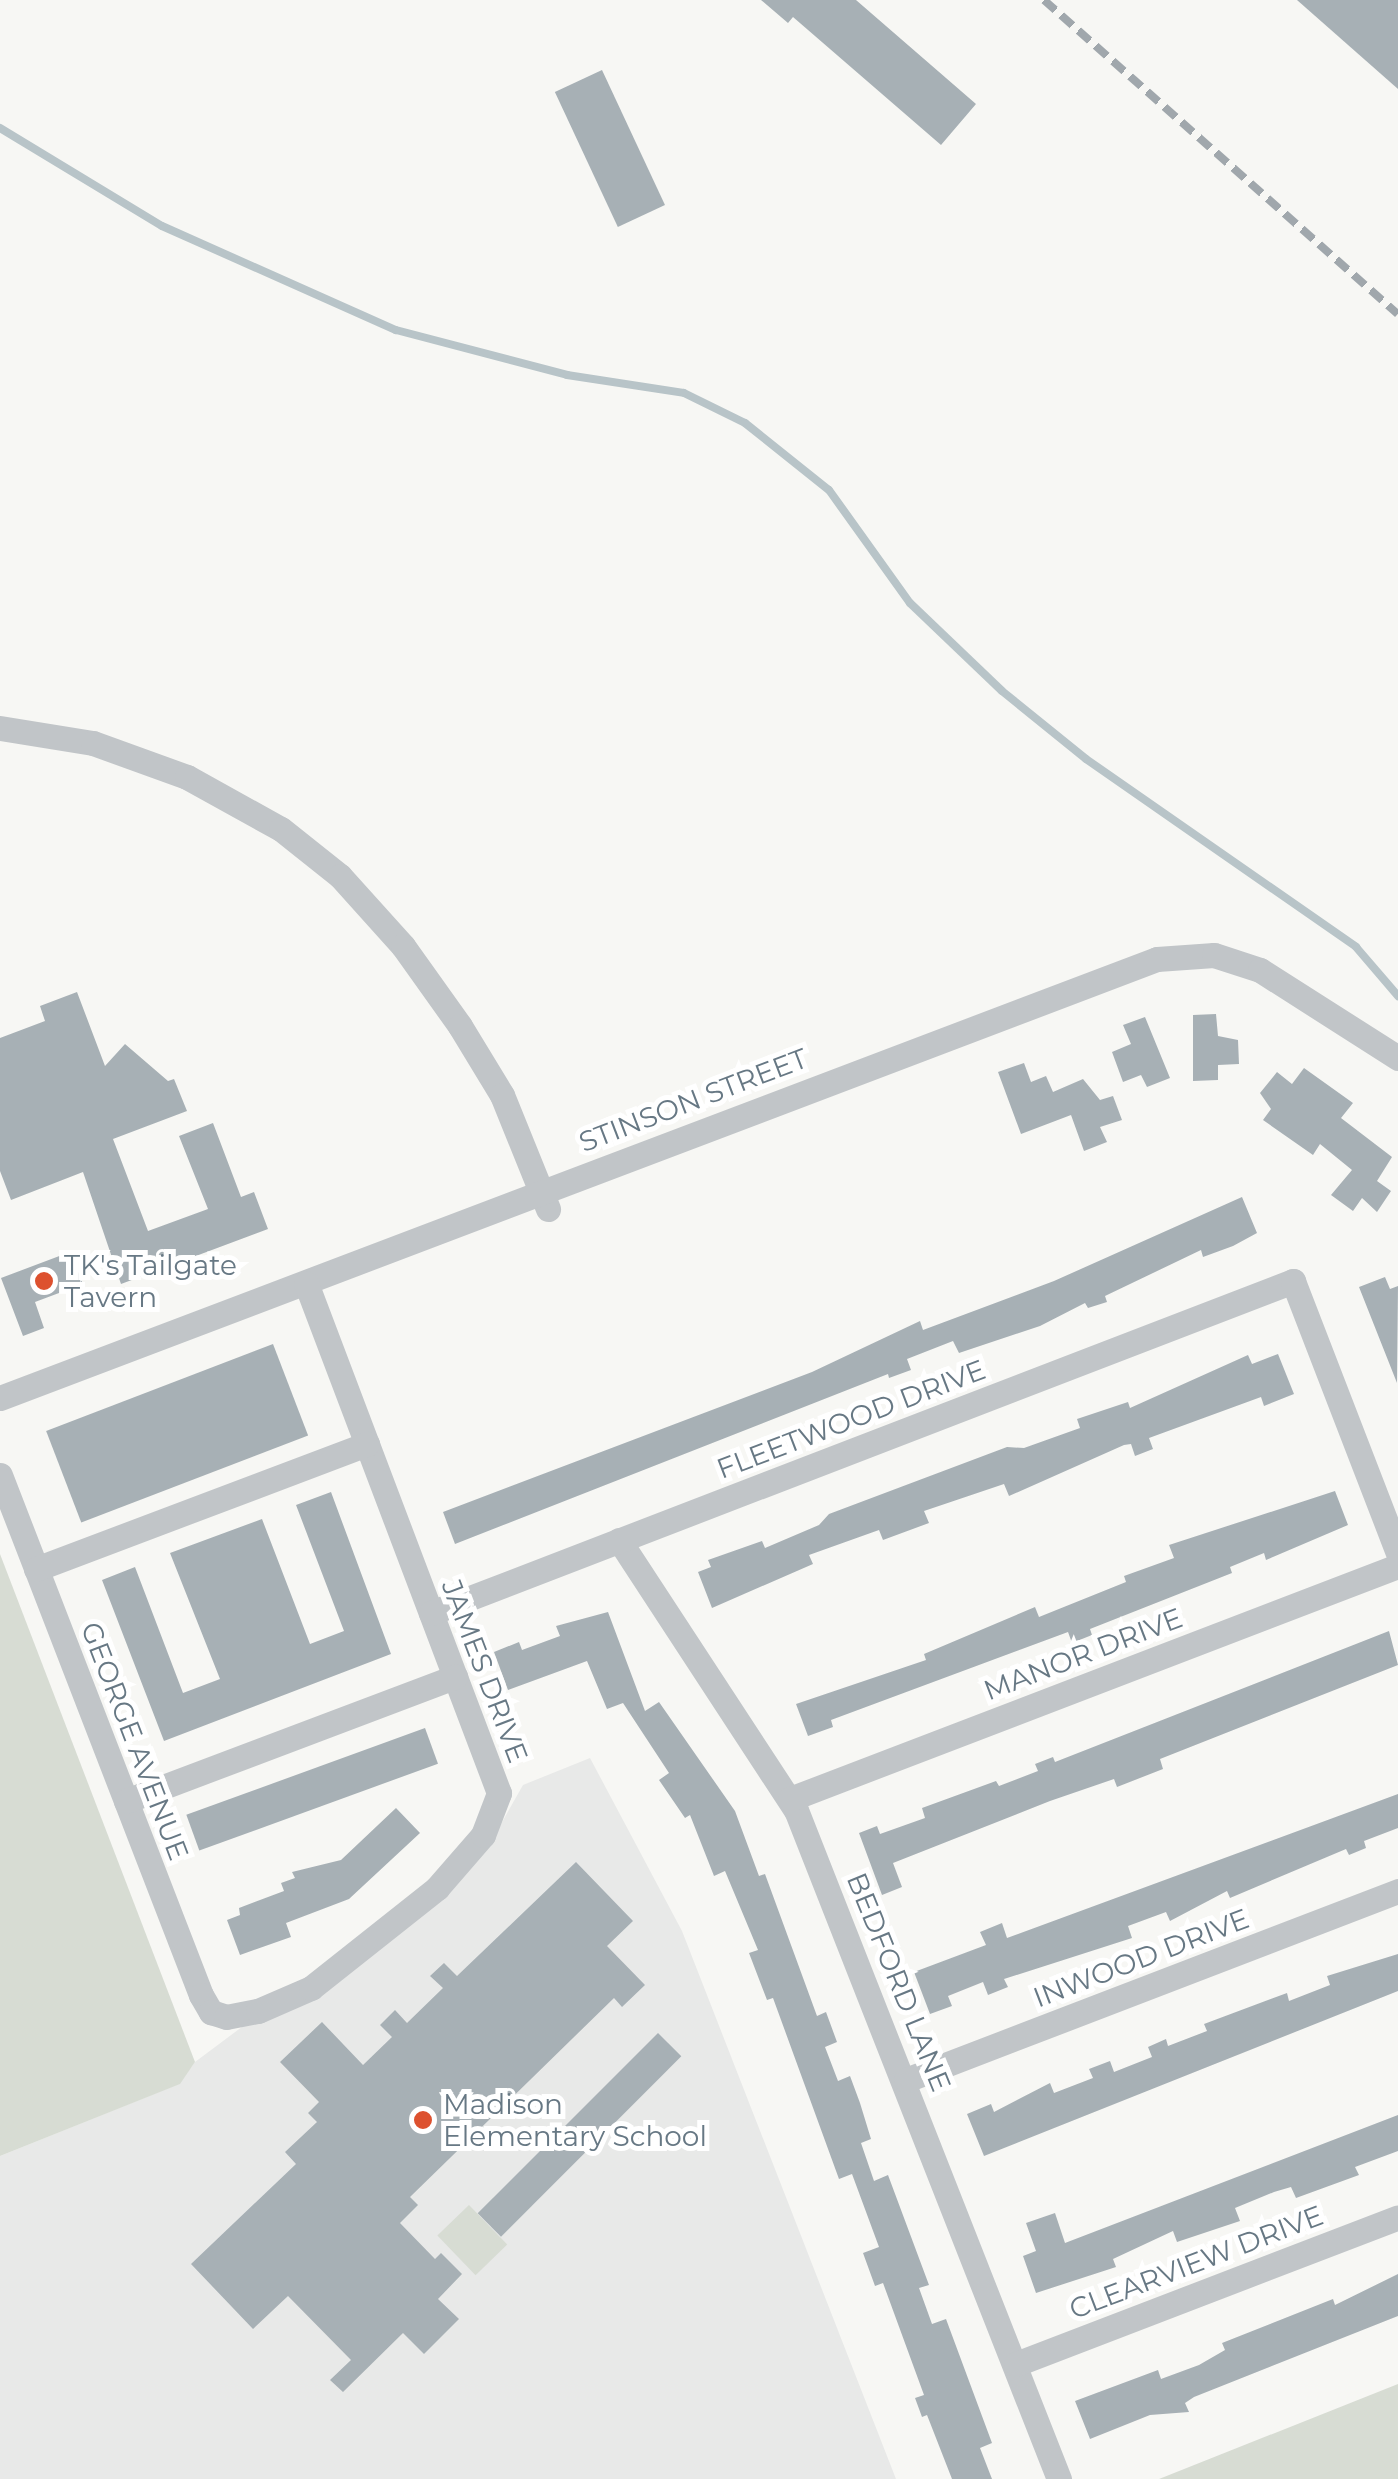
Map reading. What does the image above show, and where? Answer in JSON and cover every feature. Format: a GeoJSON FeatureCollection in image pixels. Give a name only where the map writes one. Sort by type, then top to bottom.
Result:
{"type":"FeatureCollection","features":[{"type":"Feature","properties":{"kind":"street"},"geometry":{"type":"LineString","coordinates":[[0,728],[92,743],[172,770],[281,829],[340,876],[403,946],[460,1026],[502,1095],[544,1200]]}},
{"type":"Feature","properties":{"kind":"street","name":"STINSON STREET"},"geometry":{"type":"LineString","coordinates":[[0,1398],[306,1283],[544,1200],[1079,985],[1174,955],[1214,955],[1260,970],[1398,1058]]}},
{"type":"Feature","properties":{"kind":"street","name":"FLEETWOOD DRIVE"},"geometry":{"type":"LineString","coordinates":[[431,1613],[1293,1281],[1398,1552]]}},
{"type":"Feature","properties":{"kind":"street","name":"JAMES DRIVE"},"geometry":{"type":"LineString","coordinates":[[230,2016],[311,1988],[366,1950],[437,1888],[483,1835],[499,1793],[306,1283]]}},
{"type":"Feature","properties":{"kind":"street"},"geometry":{"type":"LineString","coordinates":[[36,1569],[367,1444]]}},
{"type":"Feature","properties":{"kind":"street","name":"GEORGE AVENUE"},"geometry":{"type":"LineString","coordinates":[[0,1476],[201,1995],[211,2012],[230,2016]]}},
{"type":"Feature","properties":{"kind":"street","name":"BEDFORD LANE"},"geometry":{"type":"LineString","coordinates":[[619,1540],[790,1799],[906,2080],[1059,2479]]}},
{"type":"Feature","properties":{"kind":"street","name":"MANOR DRIVE"},"geometry":{"type":"LineString","coordinates":[[790,1799],[1398,1566]]}},
{"type":"Feature","properties":{"kind":"street"},"geometry":{"type":"LineString","coordinates":[[126,1802],[455,1676]]}},
{"type":"Feature","properties":{"kind":"street","name":"INWOOD DRIVE"},"geometry":{"type":"LineString","coordinates":[[906,2080],[1398,1891]]}},
{"type":"Feature","properties":{"kind":"street","name":"CLEARVIEW DRIVE"},"geometry":{"type":"LineString","coordinates":[[1016,2364],[1398,2216]]}},
{"type":"Feature","properties":{"kind":"shaded area"},"geometry":{"type":"Polygon","coordinates":[[[0,1554],[195,2062],[180,2084],[0,2156],[0,1554]]]}},
{"type":"Feature","properties":{"kind":"shaded area","name":"Madison Elementary School"},"geometry":{"type":"Polygon","coordinates":[[[590,1758],[682,1931],[896,2479],[0,2479],[0,2156],[179,2084],[195,2062],[492,1840],[523,1785],[590,1758]]]}},
{"type":"Feature","properties":{"kind":"shaded area"},"geometry":{"type":"Polygon","coordinates":[[[469,2205],[507,2245],[476,2275],[437,2236],[469,2205]]]}},
{"type":"Feature","properties":{"kind":"shaded area"},"geometry":{"type":"Polygon","coordinates":[[[1398,2384],[1398,2479],[1159,2479],[1398,2384]]]}},
{"type":"Feature","properties":{"kind":"building"},"geometry":{"type":"Polygon","coordinates":[[[761,0],[856,0],[976,104],[941,145],[793,17],[788,23],[761,0]]]}},
{"type":"Feature","properties":{"kind":"building"},"geometry":{"type":"Polygon","coordinates":[[[1297,0],[1398,0],[1398,89],[1297,0]]]}},
{"type":"Feature","properties":{"kind":"building"},"geometry":{"type":"Polygon","coordinates":[[[602,70],[665,205],[618,227],[555,92],[602,70]]]}},
{"type":"Feature","properties":{"kind":"building"},"geometry":{"type":"Polygon","coordinates":[[[77,992],[105,1066],[125,1044],[168,1081],[174,1079],[187,1111],[113,1139],[148,1231],[208,1209],[179,1136],[213,1123],[241,1197],[254,1192],[268,1229],[121,1284],[83,1172],[11,1200],[0,1171],[0,1038],[45,1021],[40,1006],[77,992]]]}},
{"type":"Feature","properties":{"kind":"building"},"geometry":{"type":"Polygon","coordinates":[[[1216,1014],[1218,1036],[1238,1040],[1239,1064],[1218,1065],[1218,1080],[1193,1081],[1193,1015],[1216,1014]]]}},
{"type":"Feature","properties":{"kind":"building"},"geometry":{"type":"Polygon","coordinates":[[[1145,1017],[1170,1078],[1147,1087],[1141,1075],[1123,1082],[1112,1052],[1131,1044],[1123,1025],[1145,1017]]]}},
{"type":"Feature","properties":{"kind":"building"},"geometry":{"type":"Polygon","coordinates":[[[1024,1063],[1031,1082],[1046,1076],[1053,1092],[1083,1079],[1100,1100],[1113,1096],[1122,1120],[1100,1127],[1107,1142],[1084,1151],[1071,1115],[1021,1134],[998,1072],[1024,1063]]]}},
{"type":"Feature","properties":{"kind":"building"},"geometry":{"type":"Polygon","coordinates":[[[1304,1068],[1353,1103],[1341,1118],[1392,1157],[1377,1181],[1391,1191],[1377,1212],[1362,1198],[1353,1211],[1331,1195],[1352,1170],[1320,1144],[1313,1155],[1263,1120],[1271,1109],[1260,1093],[1277,1072],[1292,1084],[1304,1068]]]}},
{"type":"Feature","properties":{"kind":"building"},"geometry":{"type":"Polygon","coordinates":[[[1242,1197],[1257,1233],[1203,1257],[1201,1250],[1105,1296],[1107,1302],[1088,1308],[1085,1303],[1040,1326],[959,1353],[953,1341],[907,1359],[911,1370],[889,1378],[888,1374],[455,1544],[443,1512],[812,1372],[920,1321],[923,1330],[1054,1281],[1242,1197]]]}},
{"type":"Feature","properties":{"kind":"building"},"geometry":{"type":"Polygon","coordinates":[[[70,1252],[83,1284],[35,1302],[44,1328],[23,1336],[1,1278],[70,1252]]]}},
{"type":"Feature","properties":{"kind":"building"},"geometry":{"type":"Polygon","coordinates":[[[1385,1277],[1390,1289],[1398,1286],[1397,1383],[1359,1287],[1385,1277]]]}},
{"type":"Feature","properties":{"kind":"building"},"geometry":{"type":"Polygon","coordinates":[[[273,1344],[308,1435],[81,1523],[46,1431],[273,1344]]]}},
{"type":"Feature","properties":{"kind":"building"},"geometry":{"type":"Polygon","coordinates":[[[1278,1354],[1294,1394],[1264,1406],[1261,1397],[1149,1438],[1153,1449],[1135,1456],[1131,1444],[1124,1445],[1009,1496],[1004,1484],[924,1511],[929,1523],[883,1540],[879,1530],[809,1555],[813,1564],[712,1608],[698,1572],[711,1567],[708,1560],[762,1541],[765,1548],[819,1525],[829,1514],[1007,1447],[1024,1448],[1080,1428],[1077,1419],[1128,1402],[1130,1408],[1248,1355],[1252,1364],[1278,1354]]]}},
{"type":"Feature","properties":{"kind":"building"},"geometry":{"type":"Polygon","coordinates":[[[1335,1491],[1348,1525],[1266,1560],[1264,1553],[1230,1567],[1232,1573],[1090,1629],[1092,1635],[1072,1643],[1068,1632],[831,1720],[833,1727],[808,1736],[796,1704],[926,1660],[924,1654],[1035,1607],[1039,1617],[1126,1582],[1124,1576],[1174,1558],[1169,1545],[1335,1491]]]}},
{"type":"Feature","properties":{"kind":"building"},"geometry":{"type":"Polygon","coordinates":[[[331,1492],[391,1654],[164,1741],[102,1580],[135,1567],[183,1693],[220,1679],[170,1553],[262,1519],[310,1644],[344,1631],[296,1505],[331,1492]]]}},
{"type":"Feature","properties":{"kind":"building"},"geometry":{"type":"Polygon","coordinates":[[[608,1612],[645,1711],[659,1702],[735,1811],[759,1876],[765,1874],[817,2016],[826,2012],[837,2042],[825,2047],[838,2081],[850,2076],[860,2103],[871,2139],[861,2143],[874,2181],[888,2175],[929,2285],[919,2288],[932,2324],[946,2319],[992,2443],[980,2448],[992,2479],[952,2479],[927,2415],[922,2417],[915,2398],[924,2395],[883,2283],[875,2286],[863,2253],[879,2247],[852,2174],[839,2179],[773,1998],[767,2000],[749,1953],[758,1950],[725,1871],[714,1876],[690,1815],[685,1818],[659,1780],[669,1773],[623,1703],[607,1709],[587,1661],[508,1690],[494,1652],[519,1642],[522,1650],[560,1636],[556,1626],[608,1612]]]}},
{"type":"Feature","properties":{"kind":"building"},"geometry":{"type":"Polygon","coordinates":[[[1389,1631],[1398,1665],[1160,1759],[1163,1769],[1117,1787],[1114,1779],[1050,1801],[893,1863],[902,1887],[882,1895],[859,1833],[877,1826],[880,1834],[925,1818],[922,1808],[996,1781],[999,1786],[1038,1771],[1035,1764],[1053,1757],[1055,1762],[1389,1631]]]}},
{"type":"Feature","properties":{"kind":"building"},"geometry":{"type":"Polygon","coordinates":[[[425,1728],[438,1764],[199,1851],[186,1815],[425,1728]]]}},
{"type":"Feature","properties":{"kind":"building"},"geometry":{"type":"Polygon","coordinates":[[[1398,1794],[1398,1828],[1364,1841],[1366,1848],[1349,1855],[1346,1849],[1230,1898],[1227,1891],[1170,1921],[1166,1912],[1128,1926],[1132,1938],[1004,1979],[1008,1987],[988,1995],[983,1982],[948,1996],[952,2006],[930,2014],[914,1972],[986,1945],[980,1932],[1002,1923],[1007,1938],[1398,1794]]]}},
{"type":"Feature","properties":{"kind":"building"},"geometry":{"type":"Polygon","coordinates":[[[396,1808],[420,1833],[349,1899],[286,1923],[291,1937],[240,1955],[227,1920],[240,1915],[239,1908],[284,1891],[281,1883],[295,1878],[292,1872],[341,1860],[396,1808]]]}},
{"type":"Feature","properties":{"kind":"building"},"geometry":{"type":"Polygon","coordinates":[[[576,1862],[633,1921],[607,1946],[645,1985],[622,2007],[614,1998],[410,2197],[418,2205],[400,2223],[435,2259],[441,2253],[462,2274],[438,2299],[459,2319],[424,2354],[403,2333],[343,2392],[330,2380],[351,2360],[288,2296],[253,2329],[191,2264],[296,2164],[285,2152],[317,2122],[308,2113],[319,2102],[280,2062],[322,2022],[363,2065],[392,2037],[380,2025],[395,2010],[407,2023],[443,1988],[430,1976],[444,1963],[457,1976],[576,1862]]]}},
{"type":"Feature","properties":{"kind":"building"},"geometry":{"type":"Polygon","coordinates":[[[1398,1954],[1398,1991],[984,2156],[967,2114],[991,2104],[994,2112],[1050,2083],[1054,2093],[1093,2078],[1089,2069],[1110,2061],[1114,2072],[1152,2057],[1148,2047],[1166,2039],[1168,2046],[1207,2031],[1204,2024],[1287,1993],[1289,2001],[1330,1985],[1327,1976],[1398,1954]]]}},
{"type":"Feature","properties":{"kind":"building"},"geometry":{"type":"Polygon","coordinates":[[[658,2033],[681,2056],[501,2237],[478,2213],[658,2033]]]}},
{"type":"Feature","properties":{"kind":"building"},"geometry":{"type":"Polygon","coordinates":[[[1398,2115],[1398,2151],[1355,2167],[1359,2175],[1296,2198],[1291,2187],[1274,2192],[1235,2208],[1240,2221],[1177,2242],[1173,2231],[1113,2259],[1116,2267],[1036,2293],[1023,2256],[1036,2251],[1026,2223],[1055,2213],[1065,2243],[1398,2115]]]}},
{"type":"Feature","properties":{"kind":"building"},"geometry":{"type":"Polygon","coordinates":[[[1398,2274],[1398,2316],[1194,2397],[1185,2403],[1189,2412],[1150,2415],[1090,2439],[1075,2401],[1158,2370],[1161,2379],[1199,2365],[1225,2350],[1222,2343],[1333,2299],[1335,2305],[1398,2274]]]}},
{"type":"Feature","properties":{"kind":"waterway"},"geometry":{"type":"LineString","coordinates":[[0,128],[162,226],[396,330],[567,375],[684,393],[745,423],[829,490],[910,603],[1002,691],[1086,759],[1356,947],[1398,996]]}},
{"type":"Feature","properties":{"kind":"railway"},"geometry":{"type":"LineString","coordinates":[[1044,0],[1398,314]]}},
{"type":"Feature","properties":{"kind":"place","name":"TK's Tailgate Tavern"},"geometry":{"type":"Point","coordinates":[44,1281]}},
{"type":"Feature","properties":{"kind":"place","name":"Madison Elementary School"},"geometry":{"type":"Point","coordinates":[423,2120]}}]}
